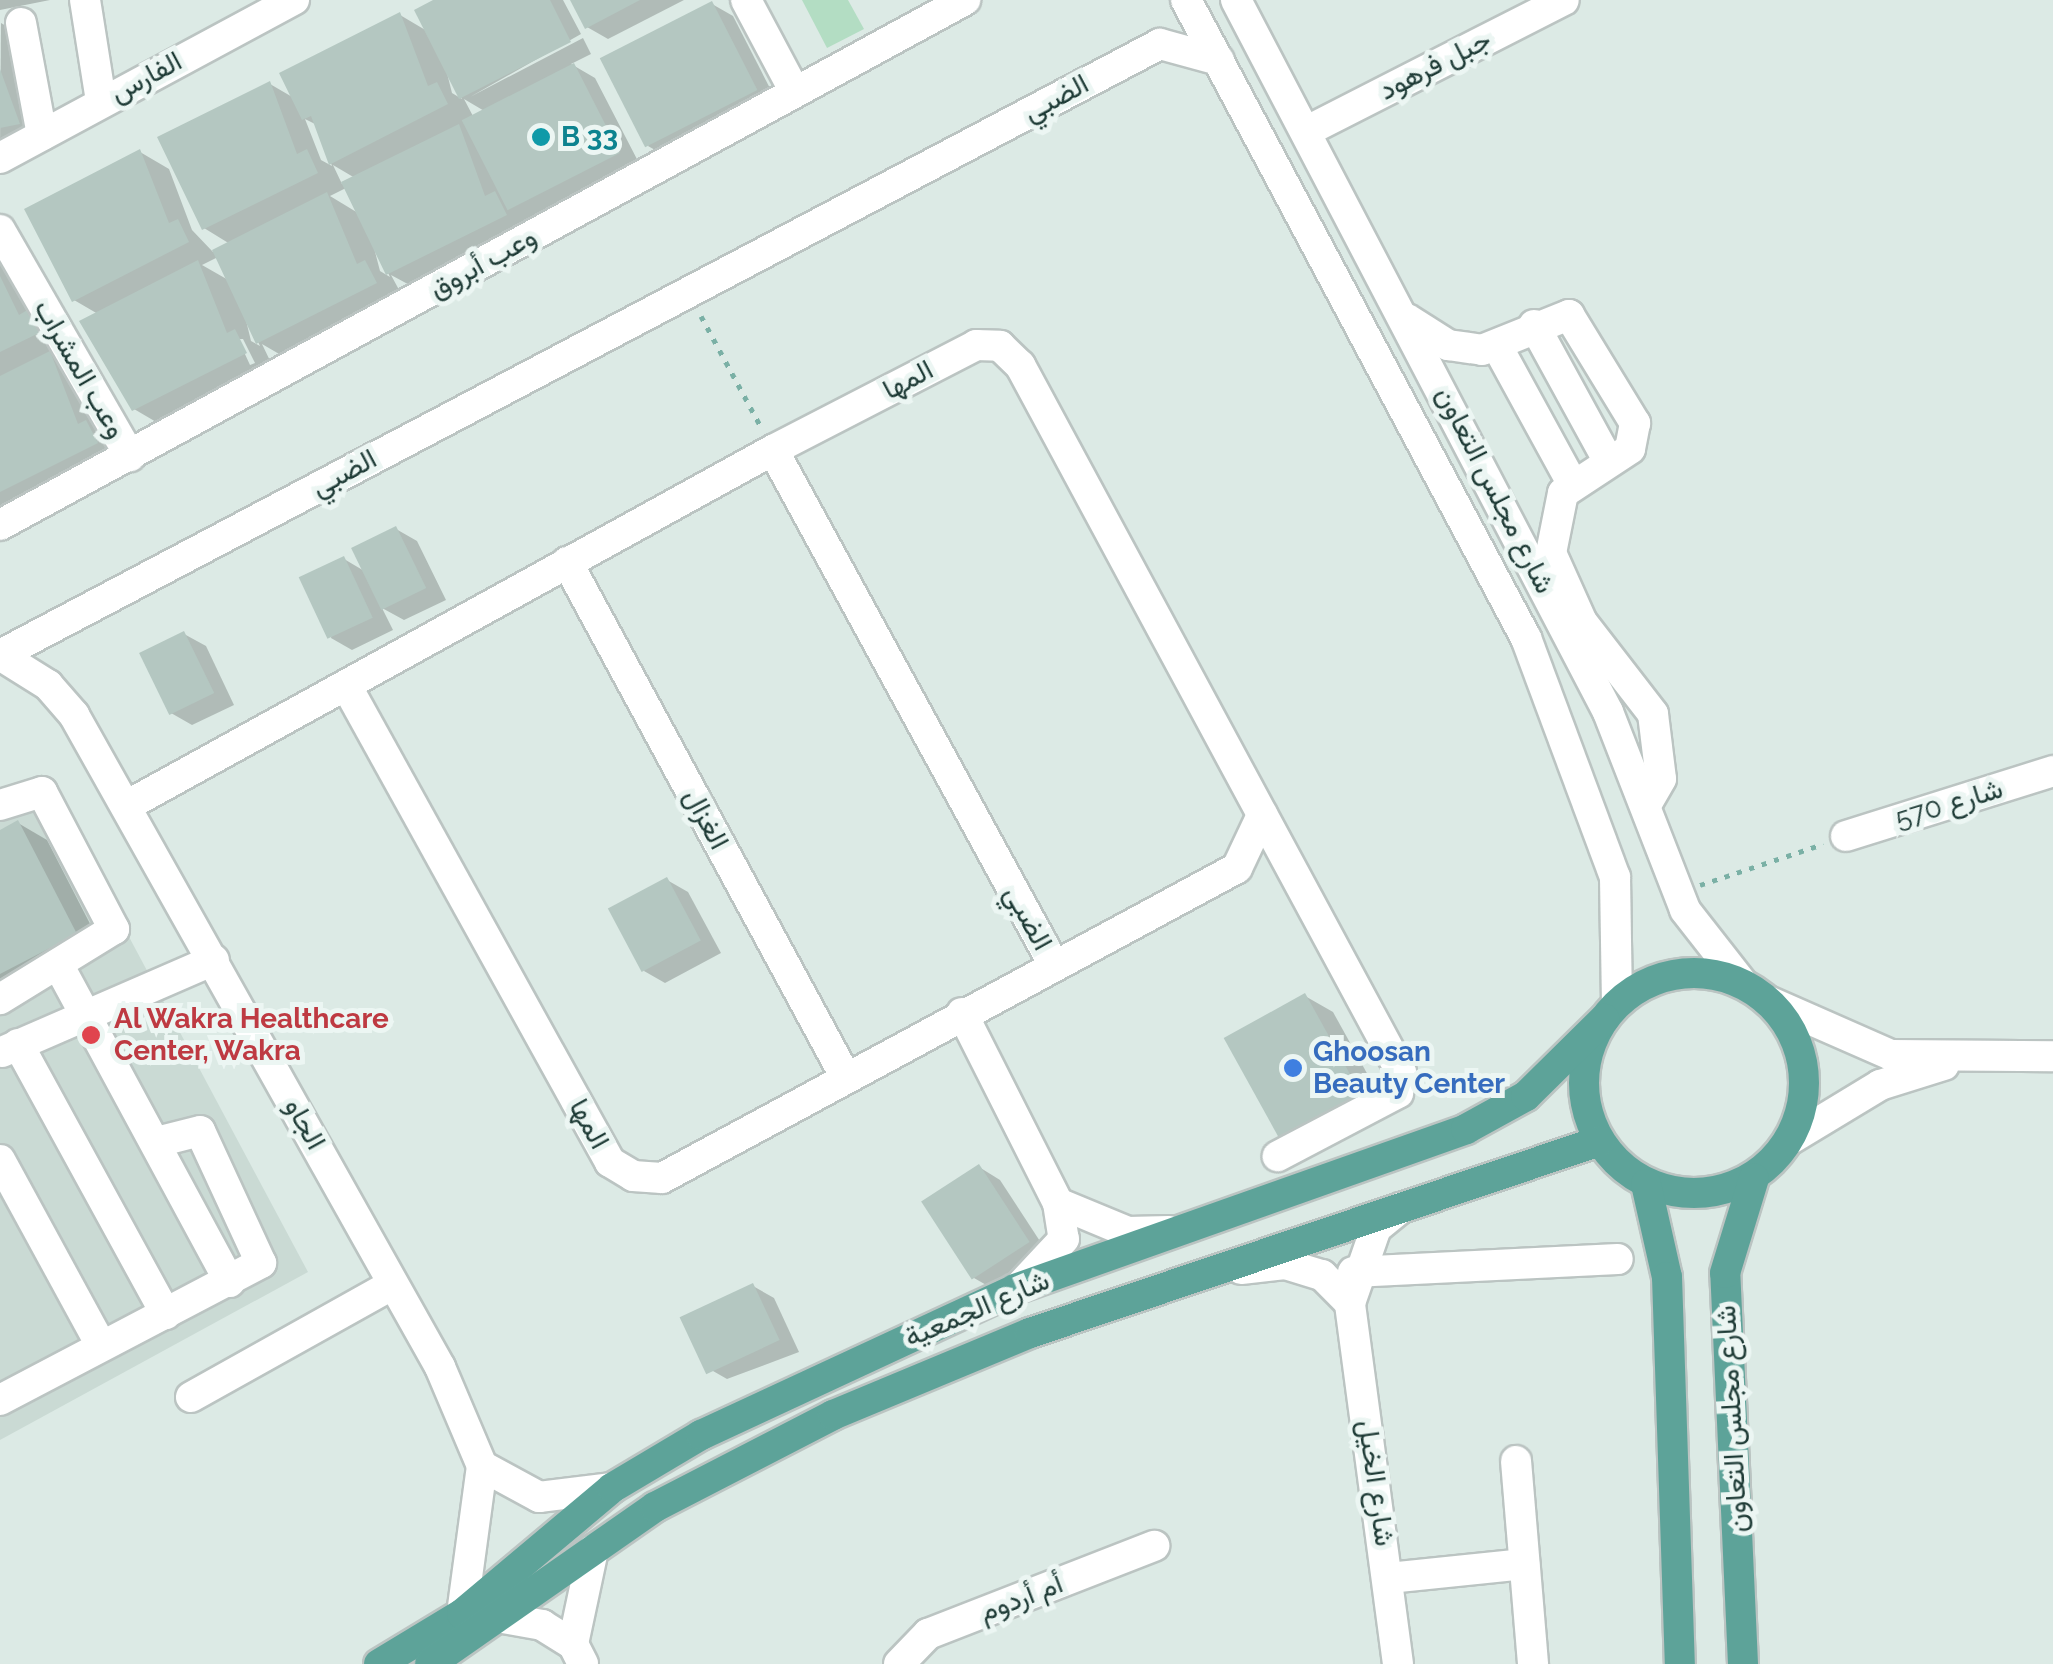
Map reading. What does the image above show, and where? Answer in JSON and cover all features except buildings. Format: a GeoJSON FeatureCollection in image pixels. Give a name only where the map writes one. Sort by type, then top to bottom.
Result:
{"type":"FeatureCollection","features":[{"type":"Feature","properties":{"kind":"main road"},"geometry":{"type":"LineString","coordinates":[[1676,973],[1742,983],[1768,1001],[1804,1066],[1790,1140],[1754,1178],[1682,1194],[1646,1184],[1600,1141],[1584,1080],[1610,1011],[1676,973]]}},
{"type":"Feature","properties":{"kind":"main road","name":"شارع الجمعية"},"geometry":{"type":"LineString","coordinates":[[379,1664],[462,1614],[612,1488],[701,1435],[1015,1289],[1188,1231],[1466,1129],[1526,1096],[1610,1011]]}},
{"type":"Feature","properties":{"kind":"main road","name":"شارع الجمعية"},"geometry":{"type":"LineString","coordinates":[[430,1664],[503,1618],[655,1506],[834,1415],[1195,1274],[1600,1141]]}},
{"type":"Feature","properties":{"kind":"main road","name":"شارع مجلس التعاون"},"geometry":{"type":"LineString","coordinates":[[1742,1664],[1726,1273],[1754,1178]]}},
{"type":"Feature","properties":{"kind":"main road"},"geometry":{"type":"LineString","coordinates":[[1646,1184],[1667,1277],[1680,1664]]}},
{"type":"Feature","properties":{"kind":"street"},"geometry":{"type":"LineString","coordinates":[[85,0],[101,101]]}},
{"type":"Feature","properties":{"kind":"street","name":"الفارس"},"geometry":{"type":"LineString","coordinates":[[0,158],[294,0]]}},
{"type":"Feature","properties":{"kind":"street"},"geometry":{"type":"LineString","coordinates":[[746,0],[796,92]]}},
{"type":"Feature","properties":{"kind":"street","name":"وعب أبروق"},"geometry":{"type":"LineString","coordinates":[[0,525],[965,0]]}},
{"type":"Feature","properties":{"kind":"street"},"geometry":{"type":"LineString","coordinates":[[1174,0],[1160,44],[1191,46],[1218,60]]}},
{"type":"Feature","properties":{"kind":"street","name":"شارع مجلس التعاون"},"geometry":{"type":"LineString","coordinates":[[1186,0],[1526,638],[1615,878],[1610,1011]]}},
{"type":"Feature","properties":{"kind":"street","name":"شارع مجلس التعاون"},"geometry":{"type":"LineString","coordinates":[[1236,0],[1406,318],[1647,803],[1678,892],[1742,983]]}},
{"type":"Feature","properties":{"kind":"street","name":"جبل فرهود"},"geometry":{"type":"LineString","coordinates":[[1307,130],[1564,0]]}},
{"type":"Feature","properties":{"kind":"street"},"geometry":{"type":"LineString","coordinates":[[21,23],[42,135]]}},
{"type":"Feature","properties":{"kind":"street","name":"الضبي"},"geometry":{"type":"LineString","coordinates":[[0,655],[1160,44]]}},
{"type":"Feature","properties":{"kind":"street","name":"وعب المشراب"},"geometry":{"type":"LineString","coordinates":[[0,230],[130,456]]}},
{"type":"Feature","properties":{"kind":"street"},"geometry":{"type":"LineString","coordinates":[[1406,318],[1461,349],[1497,346],[1556,314],[1579,322],[1636,423],[1634,445],[1572,483],[1552,520],[1551,554],[1582,622],[1653,714],[1660,778],[1647,803]]}},
{"type":"Feature","properties":{"kind":"street"},"geometry":{"type":"LineString","coordinates":[[1534,326],[1609,462]]}},
{"type":"Feature","properties":{"kind":"street","name":"المها"},"geometry":{"type":"LineString","coordinates":[[128,806],[774,450],[976,345],[1000,346],[1020,365],[1401,1072],[1398,1093],[1278,1156]]}},
{"type":"Feature","properties":{"kind":"street"},"geometry":{"type":"LineString","coordinates":[[1497,346],[1572,483]]}},
{"type":"Feature","properties":{"kind":"street","name":"الضبي"},"geometry":{"type":"LineString","coordinates":[[774,450],[1054,965]]}},
{"type":"Feature","properties":{"kind":"street","name":"الغزال"},"geometry":{"type":"LineString","coordinates":[[567,562],[846,1076]]}},
{"type":"Feature","properties":{"kind":"street","name":"الجاو"},"geometry":{"type":"LineString","coordinates":[[0,655],[62,698],[128,806],[393,1284],[482,1466]]}},
{"type":"Feature","properties":{"kind":"street","name":"المها"},"geometry":{"type":"LineString","coordinates":[[346,685],[610,1162],[662,1178],[1237,868],[1262,814]]}},
{"type":"Feature","properties":{"kind":"street","name":"شارع 570"},"geometry":{"type":"LineString","coordinates":[[1846,836],[2053,771]]}},
{"type":"Feature","properties":{"kind":"street"},"geometry":{"type":"LineString","coordinates":[[0,805],[42,792],[114,929],[60,968],[0,1000]]}},
{"type":"Feature","properties":{"kind":"street"},"geometry":{"type":"LineString","coordinates":[[166,1314],[9,1048],[89,1020],[214,960]]}},
{"type":"Feature","properties":{"kind":"street"},"geometry":{"type":"LineString","coordinates":[[60,968],[230,1282]]}},
{"type":"Feature","properties":{"kind":"street"},"geometry":{"type":"LineString","coordinates":[[1768,1001],[1854,1044],[1958,1060],[2053,1056]]}},
{"type":"Feature","properties":{"kind":"street"},"geometry":{"type":"LineString","coordinates":[[962,1013],[1058,1204],[1064,1240],[1015,1289]]}},
{"type":"Feature","properties":{"kind":"street"},"geometry":{"type":"LineString","coordinates":[[1790,1140],[1880,1085],[1958,1060]]}},
{"type":"Feature","properties":{"kind":"street"},"geometry":{"type":"LineString","coordinates":[[2,1393],[230,1282],[262,1256],[200,1131],[157,1142]]}},
{"type":"Feature","properties":{"kind":"street"},"geometry":{"type":"LineString","coordinates":[[0,1160],[101,1345]]}},
{"type":"Feature","properties":{"kind":"street","name":"شارع الخيل"},"geometry":{"type":"LineString","coordinates":[[1398,1664],[1350,1303],[1353,1272],[1376,1228],[1414,1199]]}},
{"type":"Feature","properties":{"kind":"street"},"geometry":{"type":"LineString","coordinates":[[1058,1204],[1128,1232],[1188,1231]]}},
{"type":"Feature","properties":{"kind":"street"},"geometry":{"type":"LineString","coordinates":[[1353,1272],[1618,1258]]}},
{"type":"Feature","properties":{"kind":"street"},"geometry":{"type":"LineString","coordinates":[[1195,1274],[1285,1264],[1322,1275],[1350,1303]]}},
{"type":"Feature","properties":{"kind":"street"},"geometry":{"type":"LineString","coordinates":[[191,1397],[393,1284]]}},
{"type":"Feature","properties":{"kind":"street"},"geometry":{"type":"LineString","coordinates":[[1516,1461],[1533,1664]]}},
{"type":"Feature","properties":{"kind":"street"},"geometry":{"type":"LineString","coordinates":[[462,1614],[482,1466],[539,1498],[612,1488]]}},
{"type":"Feature","properties":{"kind":"street","name":"أم أردوم"},"geometry":{"type":"LineString","coordinates":[[899,1664],[928,1634],[1154,1546]]}},
{"type":"Feature","properties":{"kind":"street"},"geometry":{"type":"LineString","coordinates":[[503,1618],[578,1654],[594,1550]]}},
{"type":"Feature","properties":{"kind":"street"},"geometry":{"type":"LineString","coordinates":[[1389,1578],[1524,1564]]}},
{"type":"Feature","properties":{"kind":"path"},"geometry":{"type":"LineString","coordinates":[[687,291],[774,450]]}},
{"type":"Feature","properties":{"kind":"path"},"geometry":{"type":"LineString","coordinates":[[1678,892],[1846,836]]}},
{"type":"Feature","properties":{"kind":"shaded area","name":"Al Wakra Healthcare Center, Wakra"},"geometry":{"type":"Polygon","coordinates":[[[42,774],[308,1272],[0,1440],[0,797],[42,774]]]}},
{"type":"Feature","properties":{"kind":"green space"},"geometry":{"type":"Polygon","coordinates":[[[802,0],[848,0],[864,29],[827,48],[802,0]]]}},
{"type":"Feature","properties":{"kind":"place","name":"B 33"},"geometry":{"type":"Point","coordinates":[541,137]}},
{"type":"Feature","properties":{"kind":"place","name":"Al Wakra Healthcare Center, Wakra"},"geometry":{"type":"Point","coordinates":[91,1035]}},
{"type":"Feature","properties":{"kind":"place","name":"Ghoosan Beauty Center"},"geometry":{"type":"Point","coordinates":[1293,1068]}}]}
